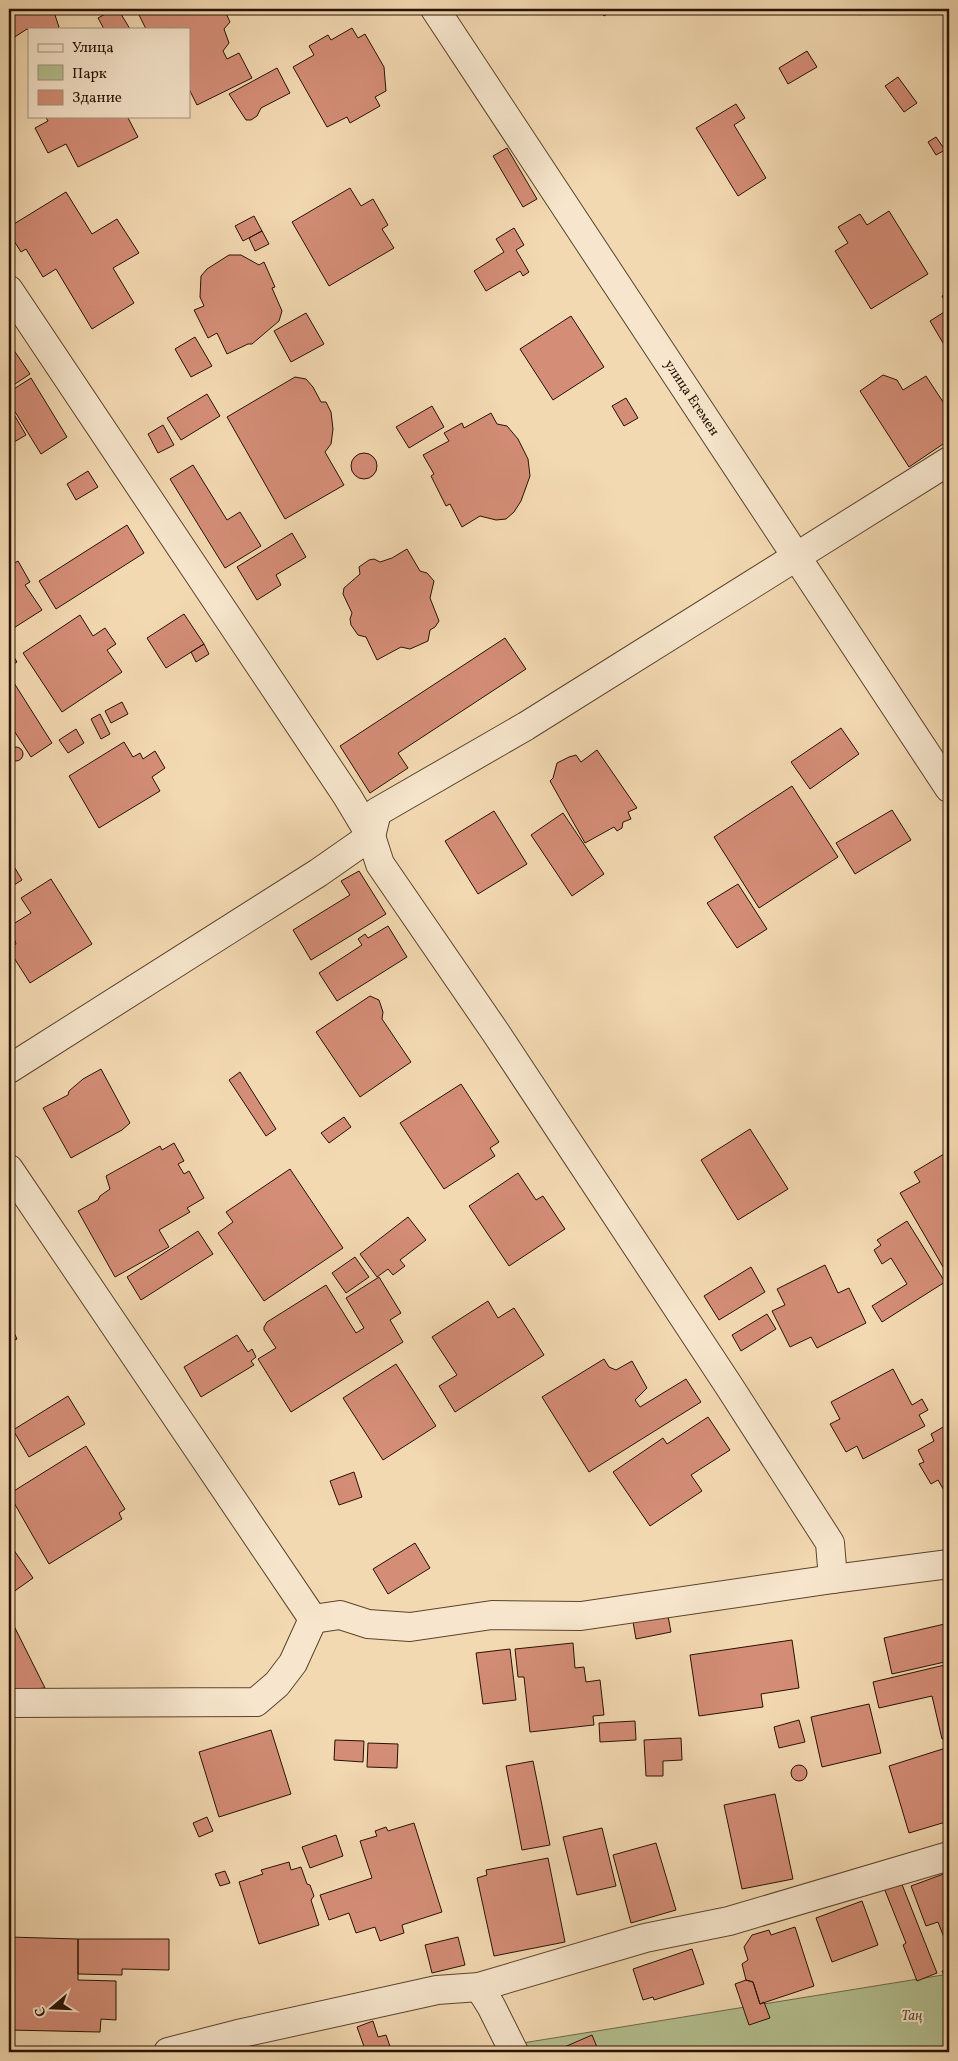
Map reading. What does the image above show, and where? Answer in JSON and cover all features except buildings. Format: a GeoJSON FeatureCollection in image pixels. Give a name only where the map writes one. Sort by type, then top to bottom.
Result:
{"type":"FeatureCollection","features":[{"type":"Feature","properties":{"kind":"street","name":"улица Егемен"},"geometry":{"type":"LineString","coordinates":[[435,9],[949,788]]}},
{"type":"Feature","properties":{"kind":"street"},"geometry":{"type":"LineString","coordinates":[[9,290],[347,796],[370,836],[380,864],[496,1033],[724,1378],[830,1543],[833,1579]]}},
{"type":"Feature","properties":{"kind":"street"},"geometry":{"type":"LineString","coordinates":[[9,1069],[318,873],[370,836],[377,812],[526,726],[766,574],[797,558],[949,461]]}},
{"type":"Feature","properties":{"kind":"street"},"geometry":{"type":"LineString","coordinates":[[9,1169],[313,1619]]}},
{"type":"Feature","properties":{"kind":"street"},"geometry":{"type":"LineString","coordinates":[[313,1619],[340,1615],[368,1624],[410,1626],[492,1615],[581,1616],[949,1564]]}},
{"type":"Feature","properties":{"kind":"street"},"geometry":{"type":"LineString","coordinates":[[9,1704],[256,1702],[277,1684],[292,1663],[313,1619]]}},
{"type":"Feature","properties":{"kind":"street"},"geometry":{"type":"LineString","coordinates":[[168,2052],[238,2034],[437,1990],[479,1987],[645,1938],[729,1921],[949,1856]]}},
{"type":"Feature","properties":{"kind":"street"},"geometry":{"type":"LineString","coordinates":[[479,1987],[492,2006],[514,2052]]}},
{"type":"Feature","properties":{"kind":"green space","name":"Таң"},"geometry":{"type":"Polygon","coordinates":[[[949,1974],[949,2052],[467,2052],[949,1974]]]}}]}
